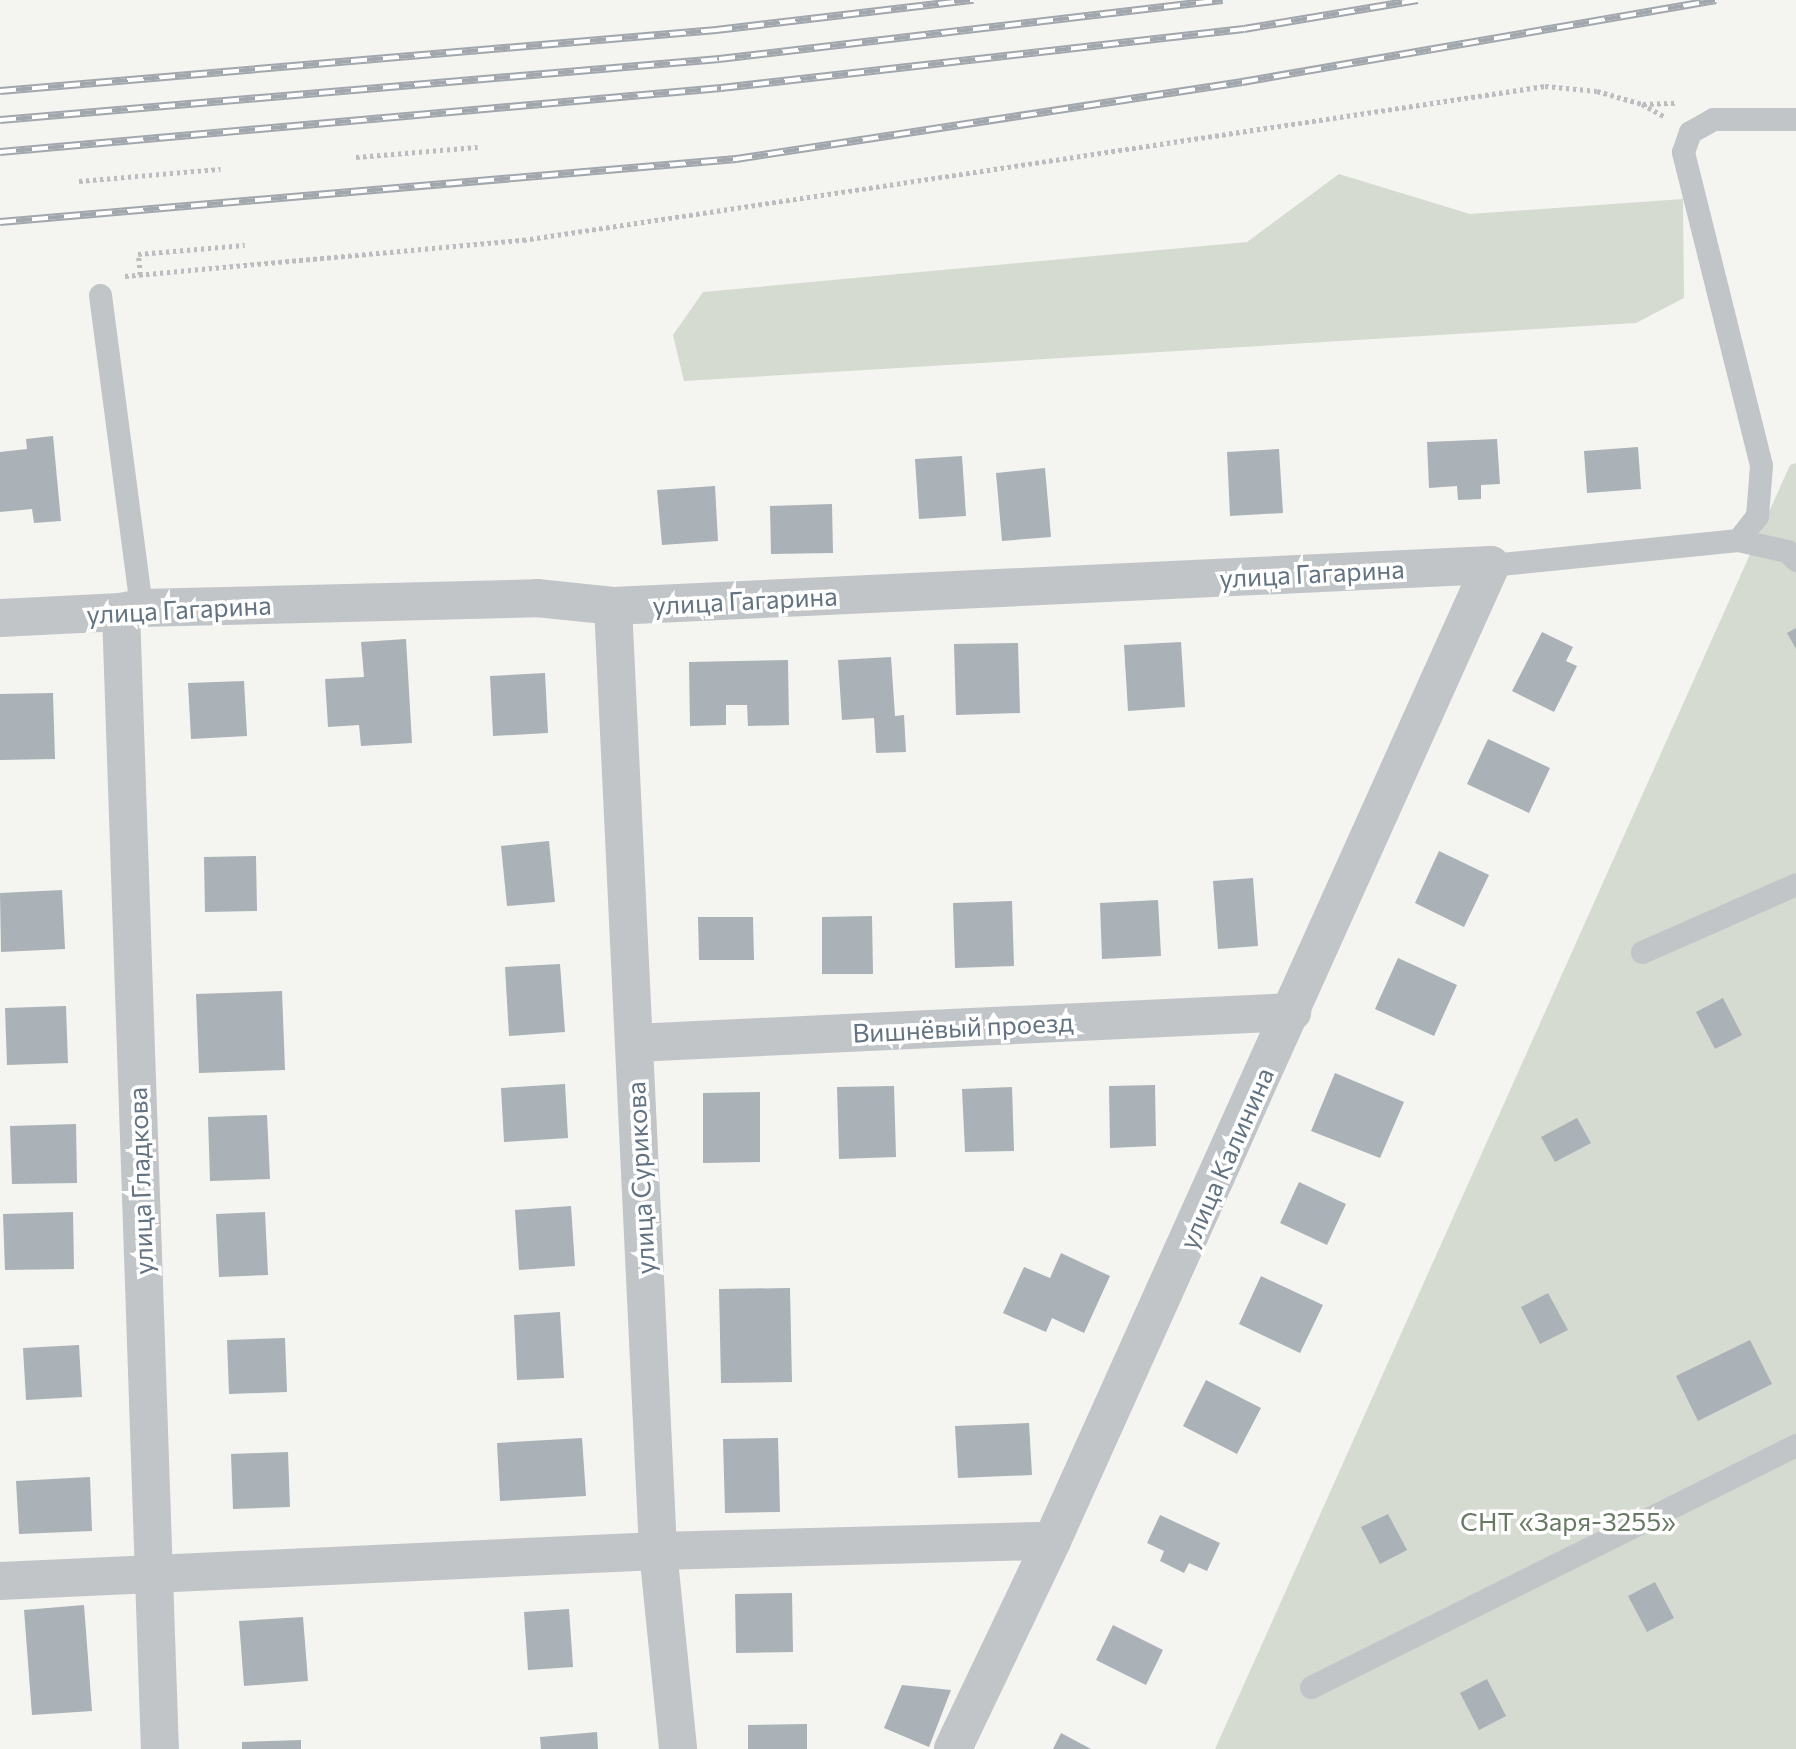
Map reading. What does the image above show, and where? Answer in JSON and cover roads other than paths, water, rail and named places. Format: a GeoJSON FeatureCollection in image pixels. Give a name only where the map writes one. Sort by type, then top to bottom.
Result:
{"type":"FeatureCollection","features":[{"type":"Feature","properties":{"kind":"street","name":"улица Гагарина"},"geometry":{"type":"LineString","coordinates":[[0,618],[131,610],[537,598],[613,606],[1492,565]]}},
{"type":"Feature","properties":{"kind":"street","name":"улица Калинина"},"geometry":{"type":"LineString","coordinates":[[953,1749],[1052,1541],[1492,565]]}},
{"type":"Feature","properties":{"kind":"street","name":"улица Сурикова"},"geometry":{"type":"LineString","coordinates":[[613,606],[658,1552],[678,1749]]}},
{"type":"Feature","properties":{"kind":"street","name":"улица Гладкова"},"geometry":{"type":"LineString","coordinates":[[131,610],[153,1573],[160,1749]]}},
{"type":"Feature","properties":{"kind":"street","name":"Вишнёвый проезд"},"geometry":{"type":"LineString","coordinates":[[634,1043],[1292,1012]]}},
{"type":"Feature","properties":{"kind":"street"},"geometry":{"type":"LineString","coordinates":[[0,1581],[658,1552],[1052,1541]]}},
{"type":"Feature","properties":{"kind":"lane"},"geometry":{"type":"LineString","coordinates":[[1738,540],[1757,516],[1761,465],[1683,152],[1690,132],[1713,119],[1796,119]]}},
{"type":"Feature","properties":{"kind":"lane"},"geometry":{"type":"LineString","coordinates":[[100,295],[131,610]]}},
{"type":"Feature","properties":{"kind":"lane"},"geometry":{"type":"LineString","coordinates":[[1492,565],[1738,540],[1787,551],[1796,561]]}},
{"type":"Feature","properties":{"kind":"lane"},"geometry":{"type":"LineString","coordinates":[[1642,952],[1796,884]]}},
{"type":"Feature","properties":{"kind":"lane"},"geometry":{"type":"LineString","coordinates":[[1311,1686],[1796,1445]]}},
{"type":"Feature","properties":{"kind":"railway"},"geometry":{"type":"LineString","coordinates":[[0,91],[716,30],[973,0]]}},
{"type":"Feature","properties":{"kind":"railway"},"geometry":{"type":"LineString","coordinates":[[0,120],[719,59],[1223,0]]}},
{"type":"Feature","properties":{"kind":"railway"},"geometry":{"type":"LineString","coordinates":[[0,152],[721,88],[1244,29],[1418,0]]}},
{"type":"Feature","properties":{"kind":"railway"},"geometry":{"type":"LineString","coordinates":[[0,222],[736,159],[1242,82],[1716,0]]}},
{"type":"Feature","properties":{"kind":"park label","name":"СНТ «Заря-3255»"},"geometry":{"type":"Point","coordinates":[1568,1521]}}]}
